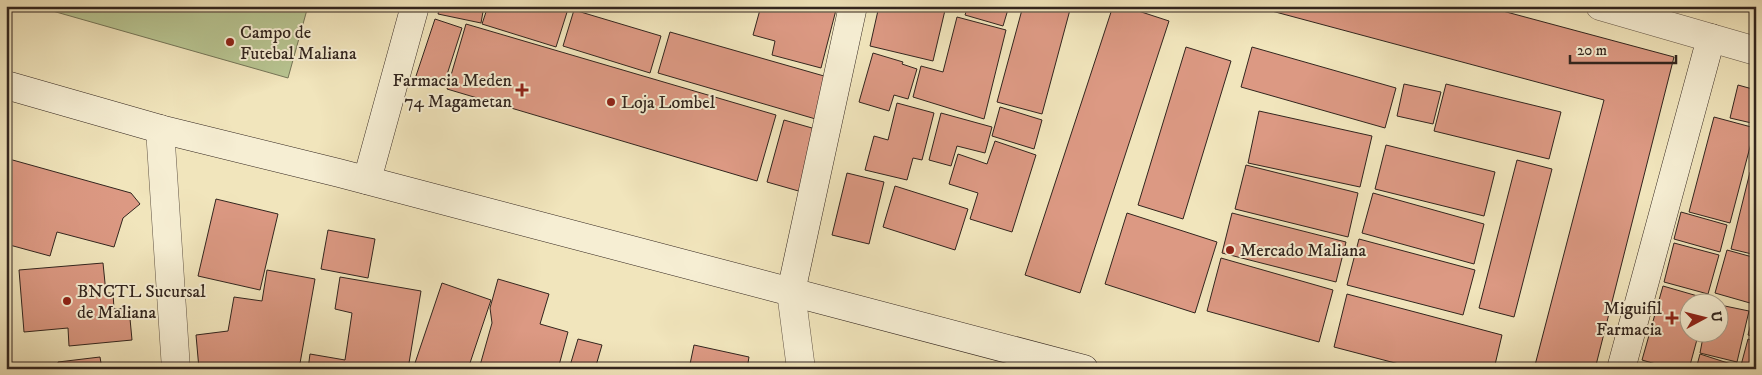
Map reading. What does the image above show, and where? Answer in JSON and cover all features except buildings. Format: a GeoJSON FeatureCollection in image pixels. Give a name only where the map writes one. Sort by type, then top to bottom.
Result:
{"type":"FeatureCollection","features":[{"type":"Feature","properties":{"kind":"street"},"geometry":{"type":"LineString","coordinates":[[367,180],[415,6]]}},
{"type":"Feature","properties":{"kind":"street"},"geometry":{"type":"LineString","coordinates":[[801,369],[791,292],[853,6]]}},
{"type":"Feature","properties":{"kind":"street"},"geometry":{"type":"LineString","coordinates":[[1600,6],[1756,51]]}},
{"type":"Feature","properties":{"kind":"street"},"geometry":{"type":"LineString","coordinates":[[1621,369],[1711,38]]}},
{"type":"Feature","properties":{"kind":"street"},"geometry":{"type":"LineString","coordinates":[[6,84],[160,129],[367,180],[1084,369]]}},
{"type":"Feature","properties":{"kind":"street"},"geometry":{"type":"LineString","coordinates":[[160,129],[176,369]]}},
{"type":"Feature","properties":{"kind":"green space","name":"Campo de Futebal Maliana"},"geometry":{"type":"Polygon","coordinates":[[[35,6],[308,6],[288,78],[35,6]]]}},
{"type":"Feature","properties":{"kind":"place","name":"Campo de Futebal Maliana"},"geometry":{"type":"Point","coordinates":[230,42]}},
{"type":"Feature","properties":{"kind":"place","name":"Farmacia Meden 74 Magametan"},"geometry":{"type":"Point","coordinates":[522,90]}},
{"type":"Feature","properties":{"kind":"place","name":"Loja Lombel"},"geometry":{"type":"Point","coordinates":[611,102]}},
{"type":"Feature","properties":{"kind":"place","name":"Mercado Maliana"},"geometry":{"type":"Point","coordinates":[1230,250]}},
{"type":"Feature","properties":{"kind":"place","name":"BNCTL Sucursal de Maliana"},"geometry":{"type":"Point","coordinates":[67,301]}},
{"type":"Feature","properties":{"kind":"place","name":"Miguifil Farmacia"},"geometry":{"type":"Point","coordinates":[1672,318]}}]}
